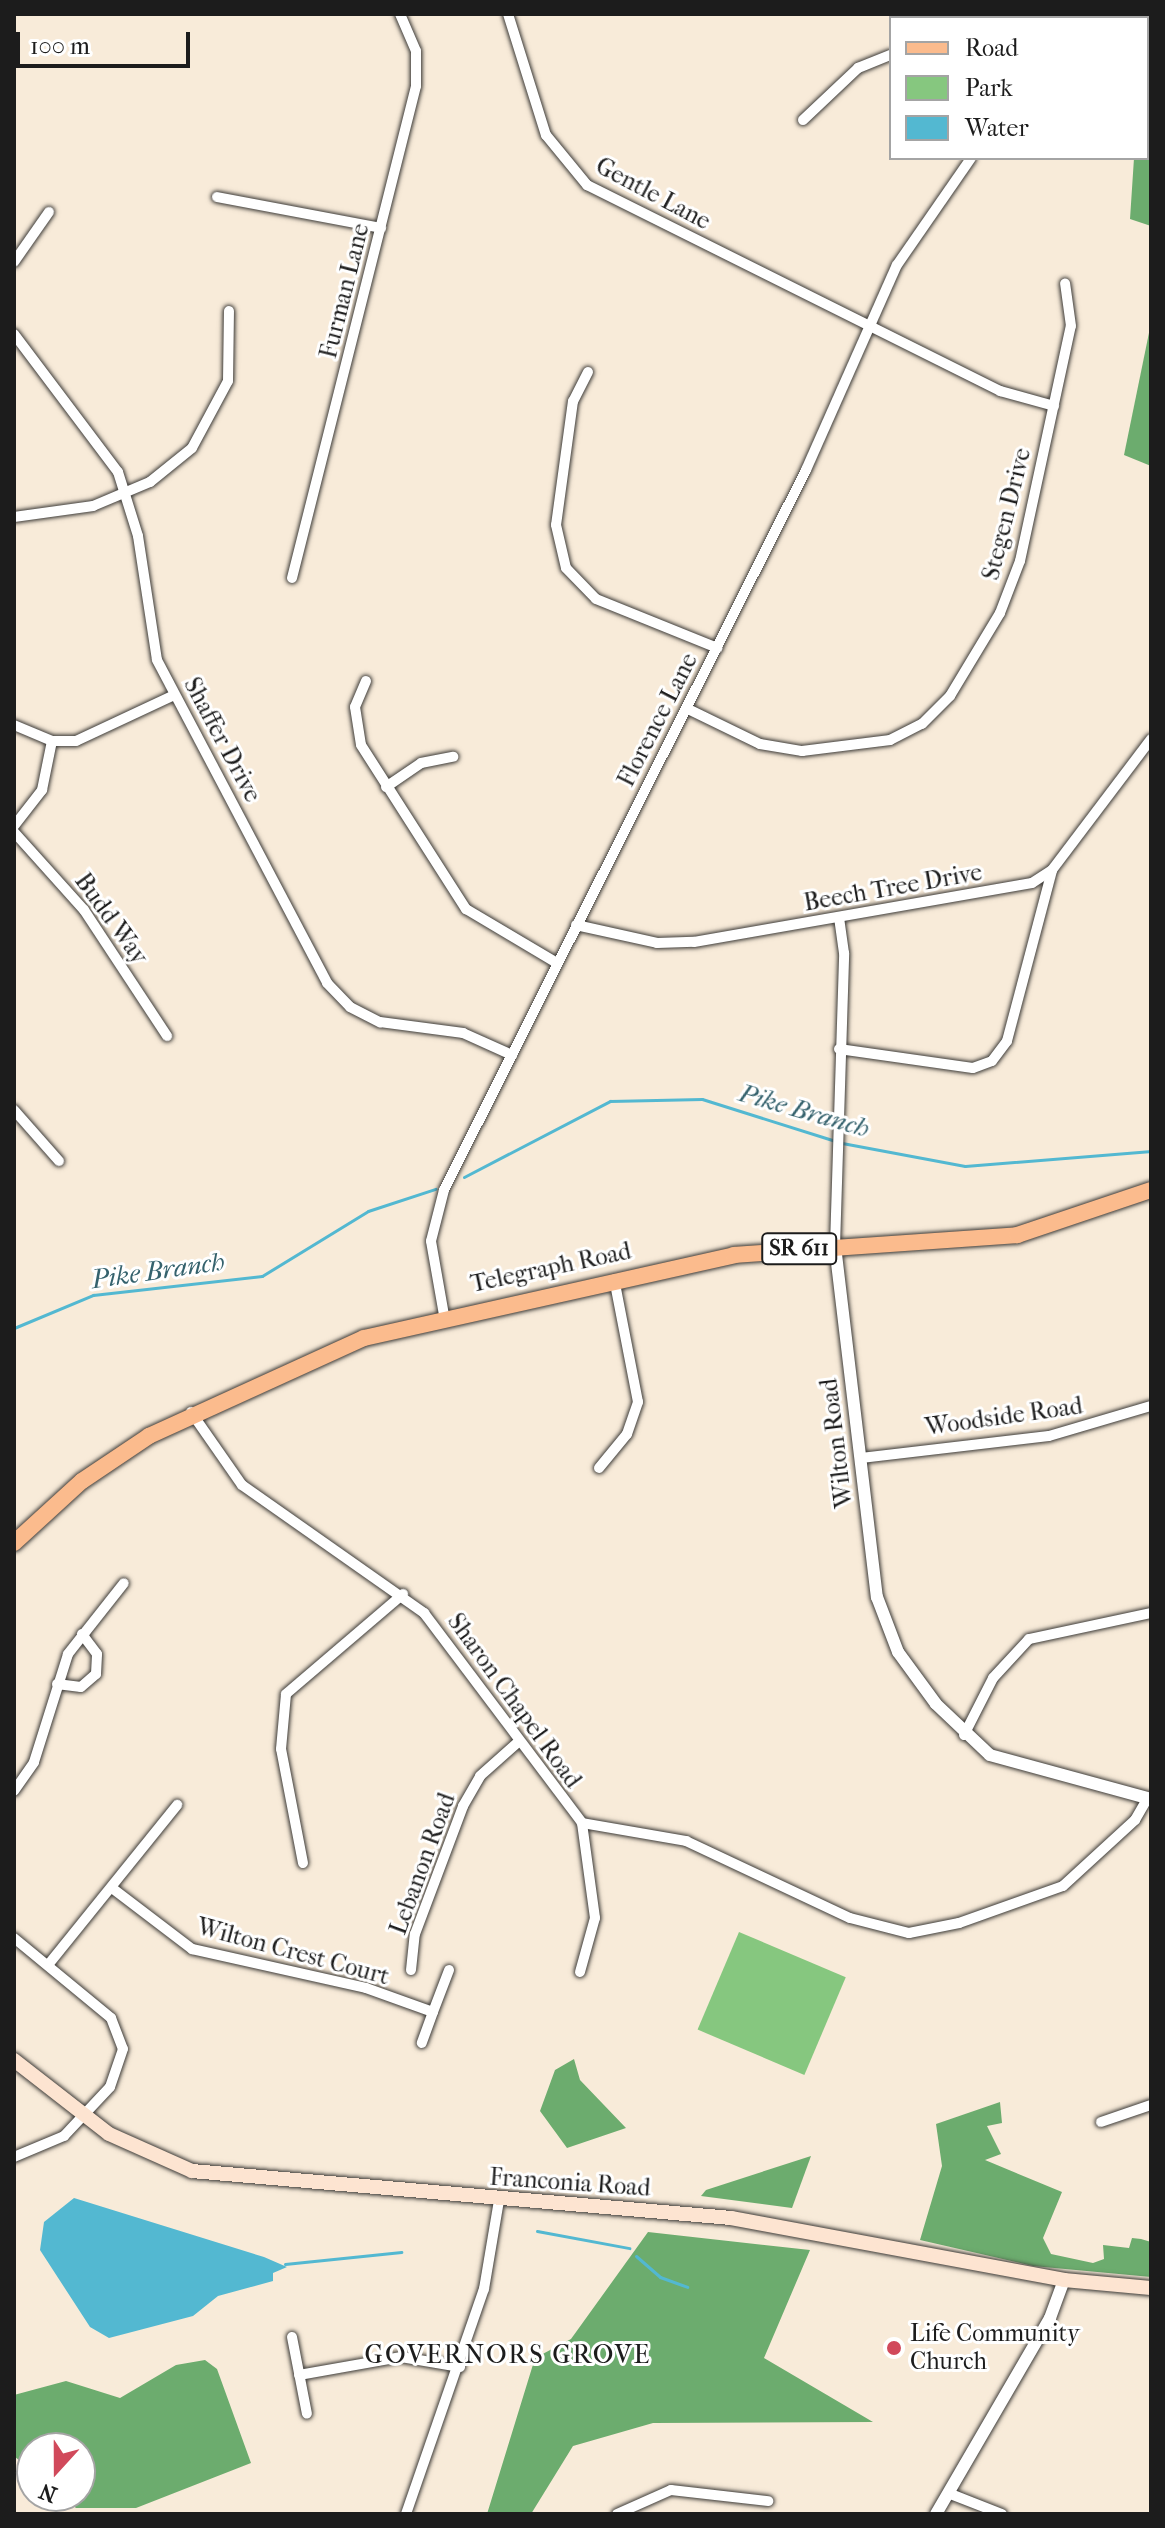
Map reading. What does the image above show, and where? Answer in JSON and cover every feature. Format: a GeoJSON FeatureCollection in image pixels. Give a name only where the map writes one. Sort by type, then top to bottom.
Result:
{"type":"FeatureCollection","features":[{"type":"Feature","properties":{"kind":"main road","name":"Telegraph Road"},"geometry":{"type":"LineString","coordinates":[[14,1543],[103,1465],[191,1412],[345,1344],[444,1315],[734,1255],[1017,1235],[1151,1190]]}},
{"type":"Feature","properties":{"kind":"main road","name":"Franconia Road"},"geometry":{"type":"LineString","coordinates":[[14,2060],[83,2116],[143,2153],[192,2171],[746,2220],[1064,2280],[1151,2288]]}},
{"type":"Feature","properties":{"kind":"street","name":"Furman Lane"},"geometry":{"type":"LineString","coordinates":[[292,578],[416,86],[416,51],[400,14]]}},
{"type":"Feature","properties":{"kind":"street","name":"Gentle Lane"},"geometry":{"type":"LineString","coordinates":[[508,14],[542,127],[573,173],[871,328],[1000,391],[1054,406]]}},
{"type":"Feature","properties":{"kind":"street"},"geometry":{"type":"LineString","coordinates":[[803,120],[858,68],[889,56]]}},
{"type":"Feature","properties":{"kind":"street","name":"Florence Lane"},"geometry":{"type":"LineString","coordinates":[[444,1315],[433,1224],[557,963],[688,709],[913,236],[970,160]]}},
{"type":"Feature","properties":{"kind":"street"},"geometry":{"type":"LineString","coordinates":[[217,197],[381,228]]}},
{"type":"Feature","properties":{"kind":"street"},"geometry":{"type":"LineString","coordinates":[[14,262],[49,212]]}},
{"type":"Feature","properties":{"kind":"street","name":"Stegen Drive"},"geometry":{"type":"LineString","coordinates":[[688,709],[760,744],[792,751],[890,740],[922,724],[966,674],[1011,587],[1073,312],[1065,283]]}},
{"type":"Feature","properties":{"kind":"street"},"geometry":{"type":"LineString","coordinates":[[14,517],[66,513],[125,493],[168,471],[210,425],[230,370],[229,311]]}},
{"type":"Feature","properties":{"kind":"street","name":"Shaffer Drive"},"geometry":{"type":"LineString","coordinates":[[14,334],[100,439],[125,493],[138,536],[151,640],[174,695],[336,994],[380,1022],[463,1033],[512,1055]]}},
{"type":"Feature","properties":{"kind":"street"},"geometry":{"type":"LineString","coordinates":[[588,372],[573,401],[556,525],[566,568],[596,599],[717,648]]}},
{"type":"Feature","properties":{"kind":"street"},"geometry":{"type":"LineString","coordinates":[[366,681],[355,707],[357,731],[386,787],[472,915],[557,963]]}},
{"type":"Feature","properties":{"kind":"street"},"geometry":{"type":"LineString","coordinates":[[14,725],[52,741],[89,738],[174,695]]}},
{"type":"Feature","properties":{"kind":"street","name":"Beech Tree Drive"},"geometry":{"type":"LineString","coordinates":[[576,925],[670,944],[839,919],[1019,886],[1052,870],[1151,739]]}},
{"type":"Feature","properties":{"kind":"street"},"geometry":{"type":"LineString","coordinates":[[14,829],[42,790],[52,741]]}},
{"type":"Feature","properties":{"kind":"street"},"geometry":{"type":"LineString","coordinates":[[386,787],[421,763],[453,757]]}},
{"type":"Feature","properties":{"kind":"street","name":"Budd Way"},"geometry":{"type":"LineString","coordinates":[[14,829],[84,910],[167,1036]]}},
{"type":"Feature","properties":{"kind":"street"},"geometry":{"type":"LineString","coordinates":[[839,1049],[973,1068],[992,1061],[1007,1041],[1052,870]]}},
{"type":"Feature","properties":{"kind":"street","name":"Wilton Road"},"geometry":{"type":"LineString","coordinates":[[839,919],[835,1246],[877,1597],[889,1634],[964,1735],[1011,1764],[1149,1799]]}},
{"type":"Feature","properties":{"kind":"street"},"geometry":{"type":"LineString","coordinates":[[14,1110],[59,1161]]}},
{"type":"Feature","properties":{"kind":"street"},"geometry":{"type":"LineString","coordinates":[[599,1468],[627,1434],[638,1402],[614,1279]]}},
{"type":"Feature","properties":{"kind":"street","name":"Woodside Road"},"geometry":{"type":"LineString","coordinates":[[861,1458],[1049,1436],[1151,1406]]}},
{"type":"Feature","properties":{"kind":"street","name":"Sharon Chapel Road"},"geometry":{"type":"LineString","coordinates":[[191,1412],[242,1485],[403,1594],[582,1823],[686,1841],[850,1918],[909,1933],[1063,1886],[1108,1849],[1149,1799]]}},
{"type":"Feature","properties":{"kind":"street"},"geometry":{"type":"LineString","coordinates":[[14,1791],[34,1762],[57,1684],[82,1634],[124,1583]]}},
{"type":"Feature","properties":{"kind":"street"},"geometry":{"type":"LineString","coordinates":[[303,1863],[281,1749],[286,1694],[403,1594]]}},
{"type":"Feature","properties":{"kind":"street"},"geometry":{"type":"LineString","coordinates":[[964,1735],[993,1678],[1029,1639],[1151,1613]]}},
{"type":"Feature","properties":{"kind":"street"},"geometry":{"type":"LineString","coordinates":[[57,1684],[78,1688],[96,1674],[97,1654],[82,1634]]}},
{"type":"Feature","properties":{"kind":"street","name":"Lebanon Road"},"geometry":{"type":"LineString","coordinates":[[411,1970],[415,1934],[463,1806],[480,1776],[517,1743]]}},
{"type":"Feature","properties":{"kind":"street"},"geometry":{"type":"LineString","coordinates":[[48,1965],[177,1805]]}},
{"type":"Feature","properties":{"kind":"street"},"geometry":{"type":"LineString","coordinates":[[580,1972],[595,1918],[582,1823]]}},
{"type":"Feature","properties":{"kind":"street","name":"Wilton Crest Court"},"geometry":{"type":"LineString","coordinates":[[112,1888],[192,1949],[366,1988],[433,2012]]}},
{"type":"Feature","properties":{"kind":"street"},"geometry":{"type":"LineString","coordinates":[[14,1938],[48,1965],[120,2034],[118,2075],[83,2116],[52,2146],[14,2157]]}},
{"type":"Feature","properties":{"kind":"street"},"geometry":{"type":"LineString","coordinates":[[422,2043],[449,1970]]}},
{"type":"Feature","properties":{"kind":"street"},"geometry":{"type":"LineString","coordinates":[[1101,2122],[1151,2105]]}},
{"type":"Feature","properties":{"kind":"street"},"geometry":{"type":"LineString","coordinates":[[406,2514],[460,2367],[489,2271],[499,2200]]}},
{"type":"Feature","properties":{"kind":"street"},"geometry":{"type":"LineString","coordinates":[[936,2514],[1050,2318],[1064,2280]]}},
{"type":"Feature","properties":{"kind":"street"},"geometry":{"type":"LineString","coordinates":[[292,2337],[307,2414]]}},
{"type":"Feature","properties":{"kind":"street"},"geometry":{"type":"LineString","coordinates":[[299,2375],[401,2357],[460,2367]]}},
{"type":"Feature","properties":{"kind":"street"},"geometry":{"type":"LineString","coordinates":[[617,2514],[671,2490],[768,2501]]}},
{"type":"Feature","properties":{"kind":"street"},"geometry":{"type":"LineString","coordinates":[[948,2493],[1002,2514]]}},
{"type":"Feature","properties":{"kind":"green space"},"geometry":{"type":"Polygon","coordinates":[[[1149,26],[1151,226],[1130,219],[1134,160],[1149,160],[1149,26]]]}},
{"type":"Feature","properties":{"kind":"green space"},"geometry":{"type":"Polygon","coordinates":[[[1151,323],[1151,466],[1124,455],[1151,323]]]}},
{"type":"Feature","properties":{"kind":"green space"},"geometry":{"type":"Polygon","coordinates":[[[739,1932],[846,1977],[804,2075],[698,2030],[739,1932]]]}},
{"type":"Feature","properties":{"kind":"green space"},"geometry":{"type":"Polygon","coordinates":[[[574,2059],[580,2080],[626,2128],[567,2148],[540,2111],[555,2070],[574,2059]]]}},
{"type":"Feature","properties":{"kind":"green space"},"geometry":{"type":"Polygon","coordinates":[[[1000,2102],[1002,2123],[987,2126],[1001,2154],[985,2160],[1062,2192],[1043,2238],[1051,2254],[1093,2263],[1104,2259],[1103,2245],[1129,2248],[1132,2238],[1141,2239],[1151,2242],[1151,2277],[1033,2266],[920,2240],[942,2166],[936,2124],[1000,2102]]]}},
{"type":"Feature","properties":{"kind":"green space"},"geometry":{"type":"Polygon","coordinates":[[[811,2156],[792,2208],[701,2196],[706,2190],[811,2156]]]}},
{"type":"Feature","properties":{"kind":"green space"},"geometry":{"type":"Polygon","coordinates":[[[648,2232],[810,2250],[764,2358],[873,2422],[653,2423],[573,2446],[531,2514],[487,2514],[535,2358],[571,2339],[648,2232]]]}},
{"type":"Feature","properties":{"kind":"green space"},"geometry":{"type":"Polygon","coordinates":[[[205,2360],[217,2369],[251,2463],[136,2508],[96,2508],[96,2432],[16,2432],[16,2458],[14,2456],[14,2395],[66,2381],[120,2398],[176,2365],[205,2360]]]}},
{"type":"Feature","properties":{"kind":"water"},"geometry":{"type":"Polygon","coordinates":[[[74,2198],[264,2257],[287,2267],[273,2273],[273,2281],[218,2296],[193,2316],[109,2338],[90,2327],[40,2250],[44,2222],[74,2198]]]}},
{"type":"Feature","properties":{"kind":"waterway","name":"Pike Branch"},"geometry":{"type":"LineString","coordinates":[[464,1177],[610,1101],[702,1099],[835,1141]]}},
{"type":"Feature","properties":{"kind":"waterway","name":"Pike Branch"},"geometry":{"type":"LineString","coordinates":[[842,1143],[965,1166],[1151,1151]]}},
{"type":"Feature","properties":{"kind":"waterway","name":"Pike Branch"},"geometry":{"type":"LineString","coordinates":[[14,1328],[93,1295],[262,1276],[368,1211],[435,1189]]}},
{"type":"Feature","properties":{"kind":"waterway"},"geometry":{"type":"LineString","coordinates":[[537,2231],[629,2248]]}},
{"type":"Feature","properties":{"kind":"waterway"},"geometry":{"type":"LineString","coordinates":[[285,2264],[401,2252]]}},
{"type":"Feature","properties":{"kind":"waterway"},"geometry":{"type":"LineString","coordinates":[[636,2256],[660,2277],[687,2287]]}},
{"type":"Feature","properties":{"kind":"place","name":"Life Community Church"},"geometry":{"type":"Point","coordinates":[894,2348]}},
{"type":"Feature","properties":{"kind":"district","name":"GOVERNORS GROVE"},"geometry":{"type":"Point","coordinates":[508,2355]}}]}
